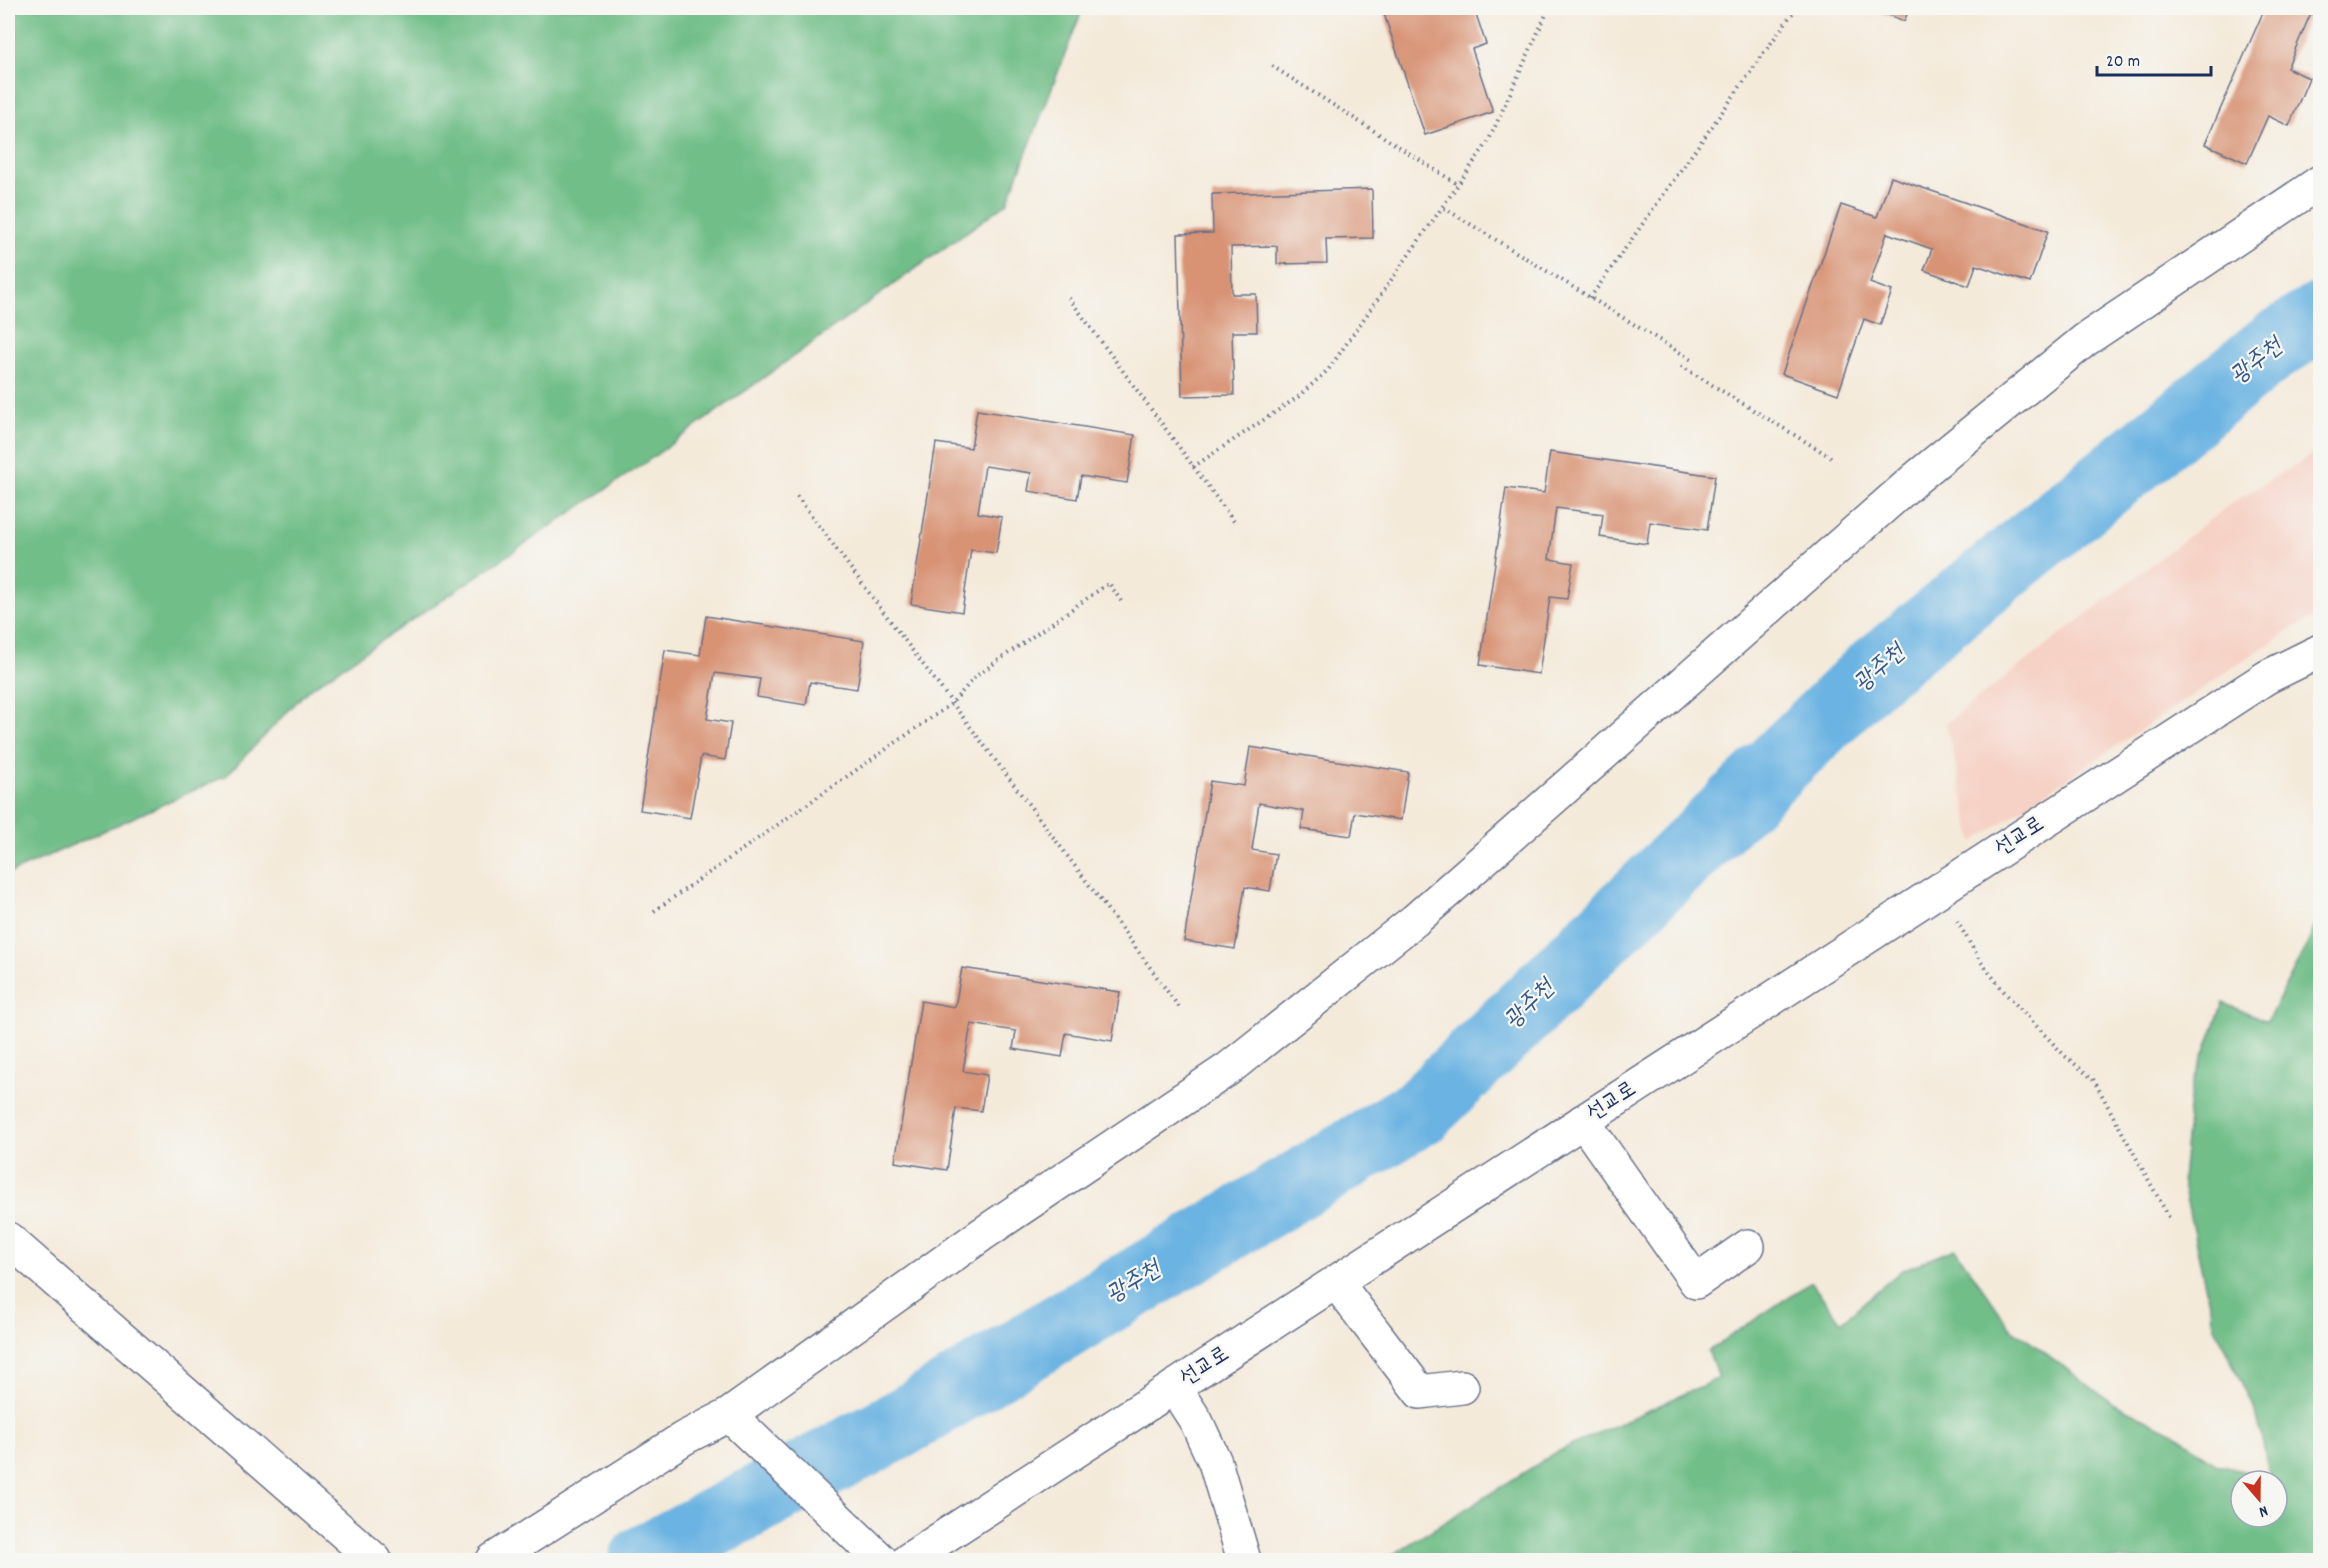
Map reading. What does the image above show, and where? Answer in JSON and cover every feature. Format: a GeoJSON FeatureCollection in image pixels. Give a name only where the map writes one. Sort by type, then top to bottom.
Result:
{"type":"FeatureCollection","features":[{"type":"Feature","properties":{"kind":"street"},"geometry":{"type":"LineString","coordinates":[[493,1560],[684,1438],[729,1415],[984,1233],[1228,1070],[1415,920],[1915,479],[2085,340],[2320,182]]}},
{"type":"Feature","properties":{"kind":"street","name":"선교로"},"geometry":{"type":"LineString","coordinates":[[908,1560],[2267,677],[2320,651]]}},
{"type":"Feature","properties":{"kind":"street"},"geometry":{"type":"LineString","coordinates":[[1583,1121],[1696,1282],[1748,1246]]}},
{"type":"Feature","properties":{"kind":"street"},"geometry":{"type":"LineString","coordinates":[[8,1239],[375,1560]]}},
{"type":"Feature","properties":{"kind":"street"},"geometry":{"type":"LineString","coordinates":[[1336,1282],[1420,1392],[1462,1387]]}},
{"type":"Feature","properties":{"kind":"street"},"geometry":{"type":"LineString","coordinates":[[1174,1388],[1196,1422],[1215,1462],[1244,1560]]}},
{"type":"Feature","properties":{"kind":"street"},"geometry":{"type":"LineString","coordinates":[[729,1415],[881,1560]]}},
{"type":"Feature","properties":{"kind":"path"},"geometry":{"type":"LineString","coordinates":[[1193,467],[1298,397],[1328,370],[1444,208],[1488,142],[1549,8]]}},
{"type":"Feature","properties":{"kind":"path"},"geometry":{"type":"LineString","coordinates":[[1590,298],[1796,8]]}},
{"type":"Feature","properties":{"kind":"path"},"geometry":{"type":"LineString","coordinates":[[1272,66],[1459,185]]}},
{"type":"Feature","properties":{"kind":"path"},"geometry":{"type":"LineString","coordinates":[[1444,208],[1692,360]]}},
{"type":"Feature","properties":{"kind":"path"},"geometry":{"type":"LineString","coordinates":[[1069,298],[1235,523]]}},
{"type":"Feature","properties":{"kind":"path"},"geometry":{"type":"LineString","coordinates":[[1681,366],[1834,459]]}},
{"type":"Feature","properties":{"kind":"path"},"geometry":{"type":"LineString","coordinates":[[797,496],[951,704],[972,727],[1062,845],[1181,1010]]}},
{"type":"Feature","properties":{"kind":"path"},"geometry":{"type":"LineString","coordinates":[[654,911],[951,704],[976,676],[1109,584],[1120,601]]}},
{"type":"Feature","properties":{"kind":"path"},"geometry":{"type":"LineString","coordinates":[[1940,889],[1981,962],[2006,994],[2065,1056],[2093,1079],[2170,1221]]}},
{"type":"Feature","properties":{"kind":"shaded area"},"geometry":{"type":"Polygon","coordinates":[[[2320,450],[2320,616],[2294,627],[1973,842],[1946,723],[2230,504],[2320,450]]]}},
{"type":"Feature","properties":{"kind":"green space"},"geometry":{"type":"Polygon","coordinates":[[[8,8],[1083,8],[1007,203],[649,460],[308,690],[226,776],[8,874],[8,8]]]}},
{"type":"Feature","properties":{"kind":"green space"},"geometry":{"type":"Polygon","coordinates":[[[2320,887],[2320,912],[2315,892],[2320,887]]]}},
{"type":"Feature","properties":{"kind":"green space"},"geometry":{"type":"Polygon","coordinates":[[[2320,912],[2320,1560],[1384,1560],[1557,1452],[1719,1378],[1708,1351],[1811,1282],[1841,1322],[1902,1270],[1955,1249],[2010,1327],[2114,1404],[2174,1433],[2217,1465],[2235,1469],[2229,1469],[2229,1529],[2289,1529],[2289,1469],[2268,1469],[2256,1412],[2214,1326],[2182,1180],[2191,1088],[2223,1003],[2267,1021],[2310,939],[2320,912]]]}},
{"type":"Feature","properties":{"kind":"building"},"geometry":{"type":"Polygon","coordinates":[[[1382,8],[1447,8],[1449,11],[1474,8],[1486,44],[1472,49],[1493,112],[1425,135],[1382,8]]]}},
{"type":"Feature","properties":{"kind":"building"},"geometry":{"type":"Polygon","coordinates":[[[1871,8],[1910,8],[1904,21],[1871,8]]]}},
{"type":"Feature","properties":{"kind":"building"},"geometry":{"type":"Polygon","coordinates":[[[2265,8],[2320,8],[2320,17],[2311,13],[2287,68],[2309,78],[2289,126],[2268,116],[2247,163],[2205,144],[2265,8]]]}},
{"type":"Feature","properties":{"kind":"building"},"geometry":{"type":"Polygon","coordinates":[[[1891,177],[2048,231],[2030,283],[1976,265],[1969,286],[1924,270],[1932,249],[1887,233],[1870,283],[1892,291],[1880,325],[1864,319],[1838,394],[1782,374],[1841,205],[1877,217],[1891,177]]]}},
{"type":"Feature","properties":{"kind":"building"},"geometry":{"type":"Polygon","coordinates":[[[1372,189],[1373,238],[1326,239],[1327,263],[1277,264],[1277,246],[1231,247],[1232,294],[1256,294],[1257,332],[1232,332],[1234,395],[1182,396],[1178,234],[1213,233],[1212,194],[1372,189]]]}},
{"type":"Feature","properties":{"kind":"building"},"geometry":{"type":"Polygon","coordinates":[[[977,410],[1135,435],[1127,483],[1081,476],[1077,499],[1028,491],[1031,473],[985,466],[978,513],[1002,517],[996,553],[971,550],[962,612],[911,604],[936,443],[971,448],[977,410]]]}},
{"type":"Feature","properties":{"kind":"building"},"geometry":{"type":"Polygon","coordinates":[[[1550,452],[1715,476],[1707,530],[1650,522],[1647,544],[1600,537],[1603,514],[1556,508],[1549,559],[1573,563],[1567,599],[1550,597],[1539,674],[1480,665],[1506,488],[1544,493],[1550,452]]]}},
{"type":"Feature","properties":{"kind":"building"},"geometry":{"type":"Polygon","coordinates":[[[706,616],[864,641],[857,689],[810,682],[806,705],[757,697],[760,679],[715,673],[707,719],[731,723],[725,760],[701,756],[690,818],[640,810],[665,650],[700,655],[706,616]]]}},
{"type":"Feature","properties":{"kind":"building"},"geometry":{"type":"Polygon","coordinates":[[[1250,747],[1408,772],[1401,820],[1355,813],[1351,836],[1301,829],[1304,811],[1259,803],[1252,850],[1276,854],[1270,891],[1245,887],[1235,949],[1184,941],[1210,781],[1244,786],[1250,747]]]}},
{"type":"Feature","properties":{"kind":"building"},"geometry":{"type":"Polygon","coordinates":[[[962,968],[1120,992],[1112,1041],[1066,1033],[1062,1057],[1013,1049],[1016,1031],[971,1024],[963,1071],[987,1075],[981,1111],[956,1108],[947,1170],[895,1162],[921,1001],[955,1007],[962,968]]]}},
{"type":"Feature","properties":{"kind":"waterway","name":"광주천"},"geometry":{"type":"LineString","coordinates":[[643,1560],[900,1424],[1421,1111],[1869,676],[2274,346],[2320,317]]}}]}
